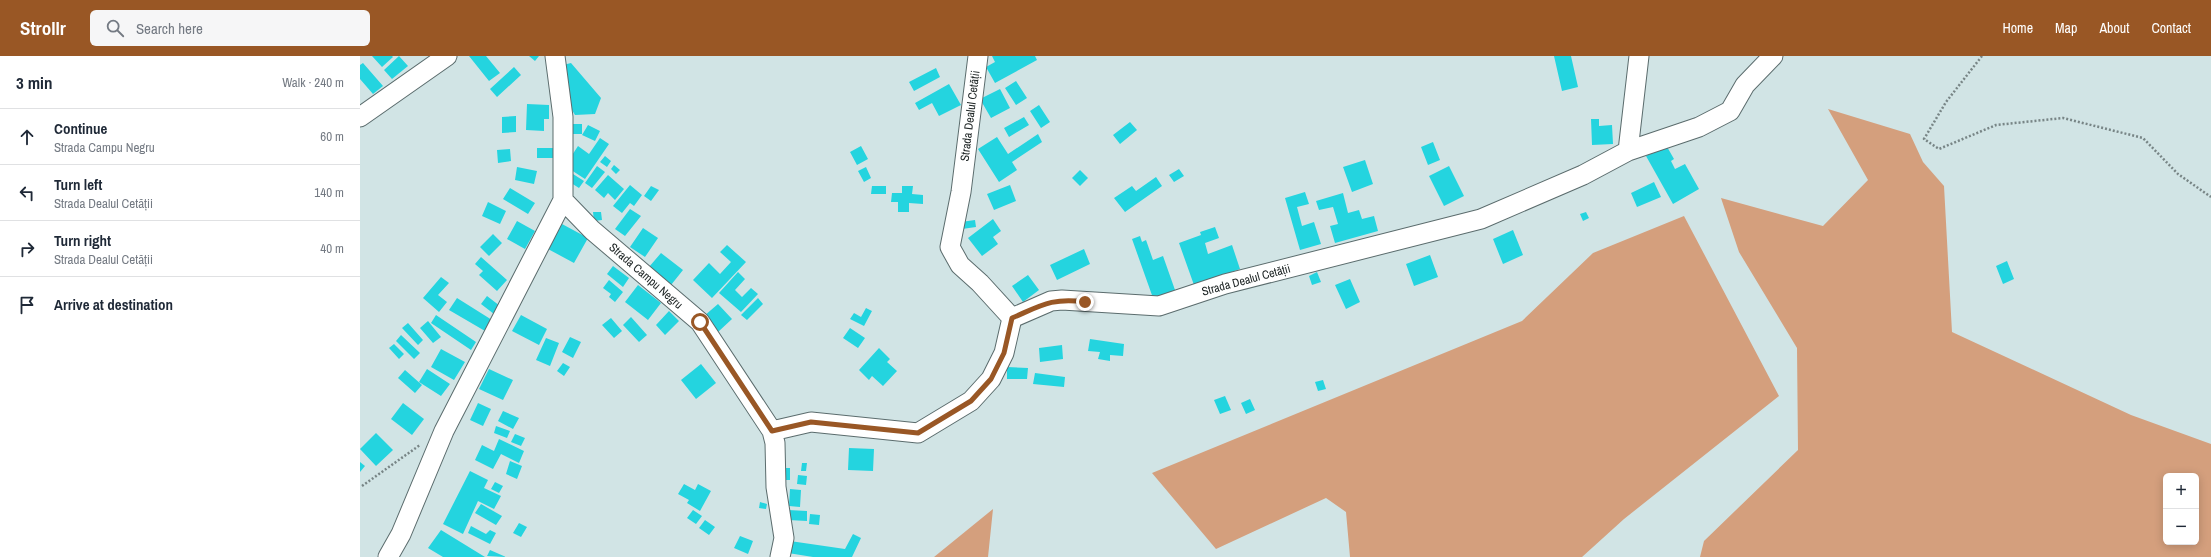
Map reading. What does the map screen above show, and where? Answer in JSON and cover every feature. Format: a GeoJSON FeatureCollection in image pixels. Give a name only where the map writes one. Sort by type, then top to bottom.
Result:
{"type":"FeatureCollection","features":[{"type":"Feature","properties":{"kind":"street"},"geometry":{"type":"LineString","coordinates":[[360,117],[447,56]]}},
{"type":"Feature","properties":{"kind":"street"},"geometry":{"type":"LineString","coordinates":[[388,557],[401,534],[444,431],[563,200],[563,118],[555,56]]}},
{"type":"Feature","properties":{"kind":"street","name":"Strada Dealul Cetății"},"geometry":{"type":"LineString","coordinates":[[978,56],[961,192],[950,247],[960,265],[980,283],[1012,318],[1051,301],[1062,300],[1159,306],[1225,284],[1481,219],[1583,175],[1628,151],[1699,127],[1730,112],[1745,85],[1773,56]]}},
{"type":"Feature","properties":{"kind":"street"},"geometry":{"type":"LineString","coordinates":[[1628,151],[1639,56]]}},
{"type":"Feature","properties":{"kind":"street","name":"Strada Campu Negru"},"geometry":{"type":"LineString","coordinates":[[563,200],[592,230],[700,322],[772,431],[775,443],[776,487],[784,538],[780,557]]}},
{"type":"Feature","properties":{"kind":"street"},"geometry":{"type":"LineString","coordinates":[[772,431],[811,422],[918,433],[971,401],[991,379],[1004,353],[1012,318]]}},
{"type":"Feature","properties":{"kind":"path"},"geometry":{"type":"LineString","coordinates":[[1982,56],[1946,102],[1924,139],[1939,149],[1996,124],[2063,118],[2144,138],[2178,174],[2211,197]]}},
{"type":"Feature","properties":{"kind":"path"},"geometry":{"type":"LineString","coordinates":[[362,486],[400,458],[444,431]]}},
{"type":"Feature","properties":{"kind":"shaded area"},"geometry":{"type":"Polygon","coordinates":[[[1828,109],[1910,134],[1923,162],[1944,186],[1952,332],[2131,415],[2211,444],[2211,557],[1700,557],[1704,541],[1798,450],[1797,348],[1739,252],[1721,198],[1823,226],[1868,180],[1828,109]]]}},
{"type":"Feature","properties":{"kind":"shaded area"},"geometry":{"type":"Polygon","coordinates":[[[1684,216],[1779,396],[1624,519],[1582,557],[1350,557],[1346,512],[1326,498],[1216,549],[1152,473],[1522,321],[1593,253],[1684,216]]]}},
{"type":"Feature","properties":{"kind":"shaded area"},"geometry":{"type":"Polygon","coordinates":[[[993,509],[988,557],[934,557],[993,509]]]}},
{"type":"Feature","properties":{"kind":"building"},"geometry":{"type":"Polygon","coordinates":[[[372,56],[392,56],[393,57],[382,67],[372,56]]]}},
{"type":"Feature","properties":{"kind":"building"},"geometry":{"type":"Polygon","coordinates":[[[399,56],[408,66],[392,79],[384,70],[399,56]]]}},
{"type":"Feature","properties":{"kind":"building"},"geometry":{"type":"Polygon","coordinates":[[[469,56],[486,56],[500,73],[489,81],[469,56]]]}},
{"type":"Feature","properties":{"kind":"building"},"geometry":{"type":"Polygon","coordinates":[[[529,56],[539,56],[535,61],[529,56]]]}},
{"type":"Feature","properties":{"kind":"building"},"geometry":{"type":"Polygon","coordinates":[[[992,56],[1035,56],[1037,60],[995,83],[986,67],[995,62],[992,56]]]}},
{"type":"Feature","properties":{"kind":"building"},"geometry":{"type":"Polygon","coordinates":[[[1554,56],[1571,56],[1578,87],[1562,91],[1554,56]]]}},
{"type":"Feature","properties":{"kind":"building"},"geometry":{"type":"Polygon","coordinates":[[[363,63],[383,86],[373,94],[360,79],[360,65],[363,63]]]}},
{"type":"Feature","properties":{"kind":"building"},"geometry":{"type":"Polygon","coordinates":[[[571,63],[601,98],[595,114],[575,115],[567,102],[559,66],[571,63]]]}},
{"type":"Feature","properties":{"kind":"building"},"geometry":{"type":"Polygon","coordinates":[[[514,67],[521,75],[497,97],[490,89],[514,67]]]}},
{"type":"Feature","properties":{"kind":"building"},"geometry":{"type":"Polygon","coordinates":[[[936,68],[940,77],[914,91],[909,82],[936,68]]]}},
{"type":"Feature","properties":{"kind":"building"},"geometry":{"type":"Polygon","coordinates":[[[1016,81],[1027,98],[1016,105],[1005,88],[1016,81]]]}},
{"type":"Feature","properties":{"kind":"building"},"geometry":{"type":"Polygon","coordinates":[[[949,84],[961,105],[939,116],[932,103],[919,110],[915,103],[949,84]]]}},
{"type":"Feature","properties":{"kind":"building"},"geometry":{"type":"Polygon","coordinates":[[[1000,89],[1010,108],[991,118],[980,99],[1000,89]]]}},
{"type":"Feature","properties":{"kind":"building"},"geometry":{"type":"Polygon","coordinates":[[[527,104],[549,105],[549,119],[544,119],[544,131],[526,130],[527,104]]]}},
{"type":"Feature","properties":{"kind":"building"},"geometry":{"type":"Polygon","coordinates":[[[1039,105],[1050,122],[1041,128],[1030,111],[1039,105]]]}},
{"type":"Feature","properties":{"kind":"building"},"geometry":{"type":"Polygon","coordinates":[[[516,116],[516,132],[502,133],[502,117],[516,116]]]}},
{"type":"Feature","properties":{"kind":"building"},"geometry":{"type":"Polygon","coordinates":[[[1024,117],[1029,125],[1009,137],[1004,128],[1024,117]]]}},
{"type":"Feature","properties":{"kind":"building"},"geometry":{"type":"Polygon","coordinates":[[[1591,119],[1599,119],[1599,126],[1612,125],[1613,144],[1592,145],[1591,119]]]}},
{"type":"Feature","properties":{"kind":"building"},"geometry":{"type":"Polygon","coordinates":[[[1130,122],[1137,130],[1120,144],[1113,135],[1130,122]]]}},
{"type":"Feature","properties":{"kind":"building"},"geometry":{"type":"Polygon","coordinates":[[[570,124],[582,124],[582,134],[570,134],[570,124]]]}},
{"type":"Feature","properties":{"kind":"building"},"geometry":{"type":"Polygon","coordinates":[[[588,125],[600,131],[595,141],[582,135],[588,125]]]}},
{"type":"Feature","properties":{"kind":"building"},"geometry":{"type":"Polygon","coordinates":[[[1038,134],[1042,142],[1012,162],[1017,170],[999,182],[978,149],[997,137],[1008,154],[1038,134]]]}},
{"type":"Feature","properties":{"kind":"building"},"geometry":{"type":"Polygon","coordinates":[[[600,138],[609,144],[585,179],[565,166],[578,146],[589,154],[600,138]]]}},
{"type":"Feature","properties":{"kind":"building"},"geometry":{"type":"Polygon","coordinates":[[[1433,142],[1440,160],[1428,165],[1421,147],[1433,142]]]}},
{"type":"Feature","properties":{"kind":"building"},"geometry":{"type":"Polygon","coordinates":[[[1666,145],[1674,159],[1671,161],[1675,169],[1685,164],[1699,189],[1673,204],[1646,156],[1666,145]]]}},
{"type":"Feature","properties":{"kind":"building"},"geometry":{"type":"Polygon","coordinates":[[[861,146],[868,159],[857,165],[850,152],[861,146]]]}},
{"type":"Feature","properties":{"kind":"building"},"geometry":{"type":"Polygon","coordinates":[[[537,148],[553,148],[553,158],[537,158],[537,148]]]}},
{"type":"Feature","properties":{"kind":"building"},"geometry":{"type":"Polygon","coordinates":[[[510,149],[511,161],[498,163],[497,150],[510,149]]]}},
{"type":"Feature","properties":{"kind":"building"},"geometry":{"type":"Polygon","coordinates":[[[605,156],[611,161],[607,167],[600,162],[605,156]]]}},
{"type":"Feature","properties":{"kind":"building"},"geometry":{"type":"Polygon","coordinates":[[[1365,160],[1373,184],[1352,192],[1343,167],[1365,160]]]}},
{"type":"Feature","properties":{"kind":"building"},"geometry":{"type":"Polygon","coordinates":[[[614,165],[620,170],[616,174],[611,169],[614,165]]]}},
{"type":"Feature","properties":{"kind":"building"},"geometry":{"type":"Polygon","coordinates":[[[597,166],[605,172],[592,188],[585,183],[597,166]]]}},
{"type":"Feature","properties":{"kind":"building"},"geometry":{"type":"Polygon","coordinates":[[[1449,166],[1464,196],[1444,206],[1429,176],[1449,166]]]}},
{"type":"Feature","properties":{"kind":"building"},"geometry":{"type":"Polygon","coordinates":[[[517,167],[537,171],[534,184],[515,180],[517,167]]]}},
{"type":"Feature","properties":{"kind":"building"},"geometry":{"type":"Polygon","coordinates":[[[866,167],[871,178],[864,182],[858,171],[866,167]]]}},
{"type":"Feature","properties":{"kind":"building"},"geometry":{"type":"Polygon","coordinates":[[[1179,169],[1184,176],[1174,182],[1169,175],[1179,169]]]}},
{"type":"Feature","properties":{"kind":"building"},"geometry":{"type":"Polygon","coordinates":[[[1080,170],[1088,178],[1080,186],[1072,178],[1080,170]]]}},
{"type":"Feature","properties":{"kind":"building"},"geometry":{"type":"Polygon","coordinates":[[[573,174],[584,181],[579,188],[568,181],[573,174]]]}},
{"type":"Feature","properties":{"kind":"building"},"geometry":{"type":"Polygon","coordinates":[[[608,175],[624,189],[615,200],[608,193],[604,198],[595,190],[608,175]]]}},
{"type":"Feature","properties":{"kind":"building"},"geometry":{"type":"Polygon","coordinates":[[[1156,177],[1162,186],[1125,212],[1114,198],[1132,186],[1136,191],[1156,177]]]}},
{"type":"Feature","properties":{"kind":"building"},"geometry":{"type":"Polygon","coordinates":[[[1654,182],[1661,197],[1637,207],[1631,193],[1654,182]]]}},
{"type":"Feature","properties":{"kind":"building"},"geometry":{"type":"Polygon","coordinates":[[[630,185],[642,195],[634,206],[630,203],[622,213],[613,206],[630,185]]]}},
{"type":"Feature","properties":{"kind":"building"},"geometry":{"type":"Polygon","coordinates":[[[1010,185],[1016,201],[994,210],[987,194],[1010,185]]]}},
{"type":"Feature","properties":{"kind":"building"},"geometry":{"type":"Polygon","coordinates":[[[651,186],[659,190],[651,201],[644,196],[651,186]]]}},
{"type":"Feature","properties":{"kind":"building"},"geometry":{"type":"Polygon","coordinates":[[[872,186],[886,186],[886,194],[871,194],[872,186]]]}},
{"type":"Feature","properties":{"kind":"building"},"geometry":{"type":"Polygon","coordinates":[[[902,186],[913,186],[912,194],[923,195],[923,204],[909,203],[909,212],[898,212],[898,202],[891,202],[892,193],[902,193],[902,186]]]}},
{"type":"Feature","properties":{"kind":"building"},"geometry":{"type":"Polygon","coordinates":[[[510,188],[535,203],[528,214],[503,199],[510,188]]]}},
{"type":"Feature","properties":{"kind":"building"},"geometry":{"type":"Polygon","coordinates":[[[1305,192],[1309,204],[1297,207],[1302,226],[1314,222],[1321,244],[1300,250],[1285,198],[1305,192]]]}},
{"type":"Feature","properties":{"kind":"building"},"geometry":{"type":"Polygon","coordinates":[[[1343,193],[1348,213],[1359,210],[1362,219],[1374,216],[1378,231],[1335,243],[1330,226],[1338,224],[1333,207],[1319,210],[1316,201],[1343,193]]]}},
{"type":"Feature","properties":{"kind":"building"},"geometry":{"type":"Polygon","coordinates":[[[488,202],[506,211],[500,224],[482,216],[488,202]]]}},
{"type":"Feature","properties":{"kind":"building"},"geometry":{"type":"Polygon","coordinates":[[[630,209],[641,216],[625,236],[615,229],[630,209]]]}},
{"type":"Feature","properties":{"kind":"building"},"geometry":{"type":"Polygon","coordinates":[[[593,212],[601,212],[602,220],[594,221],[593,212]]]}},
{"type":"Feature","properties":{"kind":"building"},"geometry":{"type":"Polygon","coordinates":[[[1586,212],[1589,218],[1583,221],[1580,214],[1586,212]]]}},
{"type":"Feature","properties":{"kind":"building"},"geometry":{"type":"Polygon","coordinates":[[[993,219],[1001,231],[993,237],[998,244],[982,256],[968,238],[993,219]]]}},
{"type":"Feature","properties":{"kind":"building"},"geometry":{"type":"Polygon","coordinates":[[[975,220],[976,227],[962,229],[961,222],[975,220]]]}},
{"type":"Feature","properties":{"kind":"building"},"geometry":{"type":"Polygon","coordinates":[[[517,221],[535,231],[525,249],[507,239],[517,221]]]}},
{"type":"Feature","properties":{"kind":"building"},"geometry":{"type":"Polygon","coordinates":[[[562,224],[588,238],[574,263],[548,249],[562,224]]]}},
{"type":"Feature","properties":{"kind":"building"},"geometry":{"type":"Polygon","coordinates":[[[1215,227],[1219,238],[1205,243],[1208,254],[1232,245],[1240,269],[1194,285],[1179,243],[1201,235],[1200,232],[1215,227]]]}},
{"type":"Feature","properties":{"kind":"building"},"geometry":{"type":"Polygon","coordinates":[[[643,228],[658,238],[645,257],[630,247],[643,228]]]}},
{"type":"Feature","properties":{"kind":"building"},"geometry":{"type":"Polygon","coordinates":[[[1513,230],[1523,255],[1503,264],[1493,239],[1513,230]]]}},
{"type":"Feature","properties":{"kind":"building"},"geometry":{"type":"Polygon","coordinates":[[[493,234],[502,243],[489,256],[480,247],[493,234]]]}},
{"type":"Feature","properties":{"kind":"building"},"geometry":{"type":"Polygon","coordinates":[[[1140,236],[1142,242],[1146,240],[1153,260],[1163,256],[1175,290],[1153,298],[1132,239],[1140,236]]]}},
{"type":"Feature","properties":{"kind":"building"},"geometry":{"type":"Polygon","coordinates":[[[727,245],[746,262],[712,298],[693,280],[709,263],[720,274],[731,262],[720,252],[727,245]]]}},
{"type":"Feature","properties":{"kind":"building"},"geometry":{"type":"Polygon","coordinates":[[[1084,249],[1090,264],[1057,280],[1050,265],[1084,249]]]}},
{"type":"Feature","properties":{"kind":"building"},"geometry":{"type":"Polygon","coordinates":[[[661,253],[683,270],[671,285],[649,267],[661,253]]]}},
{"type":"Feature","properties":{"kind":"building"},"geometry":{"type":"Polygon","coordinates":[[[1430,255],[1438,277],[1414,286],[1406,264],[1430,255]]]}},
{"type":"Feature","properties":{"kind":"building"},"geometry":{"type":"Polygon","coordinates":[[[481,257],[507,280],[497,291],[479,275],[483,271],[475,264],[481,257]]]}},
{"type":"Feature","properties":{"kind":"building"},"geometry":{"type":"Polygon","coordinates":[[[2007,261],[2014,279],[2003,284],[1996,266],[2007,261]]]}},
{"type":"Feature","properties":{"kind":"building"},"geometry":{"type":"Polygon","coordinates":[[[613,266],[629,278],[623,287],[607,274],[613,266]]]}},
{"type":"Feature","properties":{"kind":"building"},"geometry":{"type":"Polygon","coordinates":[[[738,272],[745,279],[735,290],[742,297],[751,288],[758,294],[741,312],[719,293],[738,272]]]}},
{"type":"Feature","properties":{"kind":"building"},"geometry":{"type":"Polygon","coordinates":[[[1317,272],[1321,282],[1312,285],[1309,276],[1317,272]]]}},
{"type":"Feature","properties":{"kind":"building"},"geometry":{"type":"Polygon","coordinates":[[[1028,275],[1039,290],[1023,302],[1012,286],[1028,275]]]}},
{"type":"Feature","properties":{"kind":"building"},"geometry":{"type":"Polygon","coordinates":[[[441,277],[449,283],[438,295],[447,302],[439,312],[423,298],[441,277]]]}},
{"type":"Feature","properties":{"kind":"building"},"geometry":{"type":"Polygon","coordinates":[[[1350,279],[1360,302],[1346,309],[1335,285],[1350,279]]]}},
{"type":"Feature","properties":{"kind":"building"},"geometry":{"type":"Polygon","coordinates":[[[609,280],[623,292],[615,302],[609,297],[611,294],[603,288],[609,280]]]}},
{"type":"Feature","properties":{"kind":"building"},"geometry":{"type":"Polygon","coordinates":[[[638,285],[661,303],[648,320],[625,302],[638,285]]]}},
{"type":"Feature","properties":{"kind":"building"},"geometry":{"type":"Polygon","coordinates":[[[487,296],[500,306],[494,314],[481,304],[487,296]]]}},
{"type":"Feature","properties":{"kind":"building"},"geometry":{"type":"Polygon","coordinates":[[[457,298],[492,320],[485,331],[449,310],[457,298]]]}},
{"type":"Feature","properties":{"kind":"building"},"geometry":{"type":"Polygon","coordinates":[[[758,298],[763,304],[747,320],[741,315],[758,298]]]}},
{"type":"Feature","properties":{"kind":"building"},"geometry":{"type":"Polygon","coordinates":[[[718,304],[732,319],[718,332],[704,316],[718,304]]]}},
{"type":"Feature","properties":{"kind":"building"},"geometry":{"type":"Polygon","coordinates":[[[866,308],[872,311],[864,326],[850,319],[854,313],[861,317],[866,308]]]}},
{"type":"Feature","properties":{"kind":"building"},"geometry":{"type":"Polygon","coordinates":[[[669,311],[679,321],[665,335],[656,325],[669,311]]]}},
{"type":"Feature","properties":{"kind":"building"},"geometry":{"type":"Polygon","coordinates":[[[436,315],[476,342],[471,350],[431,323],[436,315]]]}},
{"type":"Feature","properties":{"kind":"building"},"geometry":{"type":"Polygon","coordinates":[[[521,315],[547,329],[539,345],[512,331],[521,315]]]}},
{"type":"Feature","properties":{"kind":"building"},"geometry":{"type":"Polygon","coordinates":[[[631,317],[647,335],[639,342],[623,325],[631,317]]]}},
{"type":"Feature","properties":{"kind":"building"},"geometry":{"type":"Polygon","coordinates":[[[611,318],[622,331],[614,338],[602,325],[611,318]]]}},
{"type":"Feature","properties":{"kind":"building"},"geometry":{"type":"Polygon","coordinates":[[[428,321],[441,337],[433,343],[420,328],[428,321]]]}},
{"type":"Feature","properties":{"kind":"building"},"geometry":{"type":"Polygon","coordinates":[[[408,323],[423,340],[418,345],[402,328],[408,323]]]}},
{"type":"Feature","properties":{"kind":"building"},"geometry":{"type":"Polygon","coordinates":[[[850,328],[865,338],[858,348],[843,338],[850,328]]]}},
{"type":"Feature","properties":{"kind":"building"},"geometry":{"type":"Polygon","coordinates":[[[401,335],[420,353],[414,359],[396,341],[401,335]]]}},
{"type":"Feature","properties":{"kind":"building"},"geometry":{"type":"Polygon","coordinates":[[[570,337],[581,342],[573,358],[562,352],[570,337]]]}},
{"type":"Feature","properties":{"kind":"building"},"geometry":{"type":"Polygon","coordinates":[[[546,338],[559,343],[550,366],[536,360],[546,338]]]}},
{"type":"Feature","properties":{"kind":"building"},"geometry":{"type":"Polygon","coordinates":[[[1090,339],[1124,344],[1123,356],[1110,355],[1110,361],[1098,359],[1100,352],[1088,351],[1090,339]]]}},
{"type":"Feature","properties":{"kind":"building"},"geometry":{"type":"Polygon","coordinates":[[[394,344],[404,354],[399,359],[389,348],[394,344]]]}},
{"type":"Feature","properties":{"kind":"building"},"geometry":{"type":"Polygon","coordinates":[[[1062,345],[1063,359],[1040,362],[1039,348],[1062,345]]]}},
{"type":"Feature","properties":{"kind":"building"},"geometry":{"type":"Polygon","coordinates":[[[879,348],[890,359],[887,362],[897,371],[883,386],[872,376],[869,380],[859,370],[879,348]]]}},
{"type":"Feature","properties":{"kind":"building"},"geometry":{"type":"Polygon","coordinates":[[[441,349],[465,362],[454,380],[431,367],[441,349]]]}},
{"type":"Feature","properties":{"kind":"building"},"geometry":{"type":"Polygon","coordinates":[[[563,363],[570,367],[564,376],[557,371],[563,363]]]}},
{"type":"Feature","properties":{"kind":"building"},"geometry":{"type":"Polygon","coordinates":[[[701,364],[716,383],[696,399],[681,380],[701,364]]]}},
{"type":"Feature","properties":{"kind":"building"},"geometry":{"type":"Polygon","coordinates":[[[1007,367],[1028,368],[1027,379],[1007,379],[1007,367]]]}},
{"type":"Feature","properties":{"kind":"building"},"geometry":{"type":"Polygon","coordinates":[[[427,369],[450,384],[441,396],[419,382],[427,369]]]}},
{"type":"Feature","properties":{"kind":"building"},"geometry":{"type":"Polygon","coordinates":[[[489,369],[513,380],[503,400],[479,389],[489,369]]]}},
{"type":"Feature","properties":{"kind":"building"},"geometry":{"type":"Polygon","coordinates":[[[405,370],[422,385],[415,393],[398,378],[405,370]]]}},
{"type":"Feature","properties":{"kind":"building"},"geometry":{"type":"Polygon","coordinates":[[[1035,373],[1065,377],[1064,387],[1033,384],[1035,373]]]}},
{"type":"Feature","properties":{"kind":"building"},"geometry":{"type":"Polygon","coordinates":[[[1323,380],[1326,389],[1318,391],[1315,382],[1323,380]]]}},
{"type":"Feature","properties":{"kind":"building"},"geometry":{"type":"Polygon","coordinates":[[[1225,396],[1231,410],[1220,414],[1214,400],[1225,396]]]}},
{"type":"Feature","properties":{"kind":"building"},"geometry":{"type":"Polygon","coordinates":[[[1250,399],[1255,410],[1246,414],[1241,403],[1250,399]]]}},
{"type":"Feature","properties":{"kind":"building"},"geometry":{"type":"Polygon","coordinates":[[[403,403],[424,419],[412,435],[391,419],[403,403]]]}},
{"type":"Feature","properties":{"kind":"building"},"geometry":{"type":"Polygon","coordinates":[[[478,403],[491,409],[483,426],[470,420],[478,403]]]}},
{"type":"Feature","properties":{"kind":"building"},"geometry":{"type":"Polygon","coordinates":[[[503,411],[519,418],[513,429],[498,421],[503,411]]]}},
{"type":"Feature","properties":{"kind":"building"},"geometry":{"type":"Polygon","coordinates":[[[496,426],[510,431],[507,438],[494,433],[496,426]]]}},
{"type":"Feature","properties":{"kind":"building"},"geometry":{"type":"Polygon","coordinates":[[[376,433],[393,450],[376,466],[360,449],[376,433]]]}},
{"type":"Feature","properties":{"kind":"building"},"geometry":{"type":"Polygon","coordinates":[[[515,434],[525,438],[521,446],[511,442],[515,434]]]}},
{"type":"Feature","properties":{"kind":"building"},"geometry":{"type":"Polygon","coordinates":[[[499,439],[524,451],[519,463],[501,454],[493,469],[475,460],[482,445],[494,451],[499,439]]]}},
{"type":"Feature","properties":{"kind":"building"},"geometry":{"type":"Polygon","coordinates":[[[849,448],[874,449],[873,471],[848,470],[849,448]]]}},
{"type":"Feature","properties":{"kind":"building"},"geometry":{"type":"Polygon","coordinates":[[[510,461],[522,466],[517,479],[506,474],[510,461]]]}},
{"type":"Feature","properties":{"kind":"building"},"geometry":{"type":"Polygon","coordinates":[[[360,462],[365,466],[360,472],[360,462]]]}},
{"type":"Feature","properties":{"kind":"building"},"geometry":{"type":"Polygon","coordinates":[[[802,463],[807,463],[806,471],[801,471],[802,463]]]}},
{"type":"Feature","properties":{"kind":"building"},"geometry":{"type":"Polygon","coordinates":[[[781,468],[790,468],[790,480],[781,480],[781,468]]]}},
{"type":"Feature","properties":{"kind":"building"},"geometry":{"type":"Polygon","coordinates":[[[470,471],[488,480],[484,488],[501,496],[494,509],[478,501],[463,534],[443,524],[470,471]]]}},
{"type":"Feature","properties":{"kind":"building"},"geometry":{"type":"Polygon","coordinates":[[[798,475],[807,476],[806,485],[797,484],[798,475]]]}},
{"type":"Feature","properties":{"kind":"building"},"geometry":{"type":"Polygon","coordinates":[[[495,482],[503,486],[499,493],[491,489],[495,482]]]}},
{"type":"Feature","properties":{"kind":"building"},"geometry":{"type":"Polygon","coordinates":[[[684,484],[695,490],[698,484],[711,491],[700,511],[687,503],[689,500],[678,494],[684,484]]]}},
{"type":"Feature","properties":{"kind":"building"},"geometry":{"type":"Polygon","coordinates":[[[790,489],[801,490],[800,507],[789,506],[790,489]]]}},
{"type":"Feature","properties":{"kind":"building"},"geometry":{"type":"Polygon","coordinates":[[[760,502],[767,504],[766,509],[759,508],[760,502]]]}},
{"type":"Feature","properties":{"kind":"building"},"geometry":{"type":"Polygon","coordinates":[[[481,504],[502,516],[496,525],[475,513],[481,504]]]}},
{"type":"Feature","properties":{"kind":"building"},"geometry":{"type":"Polygon","coordinates":[[[693,510],[702,516],[696,524],[687,518],[693,510]]]}},
{"type":"Feature","properties":{"kind":"building"},"geometry":{"type":"Polygon","coordinates":[[[788,510],[807,511],[807,521],[788,520],[788,510]]]}},
{"type":"Feature","properties":{"kind":"building"},"geometry":{"type":"Polygon","coordinates":[[[810,514],[820,515],[819,525],[809,524],[810,514]]]}},
{"type":"Feature","properties":{"kind":"building"},"geometry":{"type":"Polygon","coordinates":[[[705,520],[715,527],[709,535],[699,528],[705,520]]]}},
{"type":"Feature","properties":{"kind":"building"},"geometry":{"type":"Polygon","coordinates":[[[519,523],[527,527],[521,537],[513,533],[519,523]]]}},
{"type":"Feature","properties":{"kind":"building"},"geometry":{"type":"Polygon","coordinates":[[[471,526],[486,534],[490,530],[496,533],[490,544],[468,533],[471,526]]]}},
{"type":"Feature","properties":{"kind":"building"},"geometry":{"type":"Polygon","coordinates":[[[441,530],[485,557],[443,557],[428,548],[441,530]]]}},
{"type":"Feature","properties":{"kind":"building"},"geometry":{"type":"Polygon","coordinates":[[[853,534],[861,538],[852,557],[813,557],[788,553],[790,541],[845,549],[853,534]]]}},
{"type":"Feature","properties":{"kind":"building"},"geometry":{"type":"Polygon","coordinates":[[[740,536],[753,541],[748,554],[734,548],[740,536]]]}},
{"type":"Feature","properties":{"kind":"building"},"geometry":{"type":"Polygon","coordinates":[[[490,550],[506,557],[487,556],[490,550]]]}},
{"type":"Feature","properties":{"kind":"route"},"geometry":{"type":"LineString","coordinates":[[700,322],[772,431],[811,422],[918,433],[971,401],[991,379],[1004,353],[1012,318],[1051,301],[1073,300],[1085,302]]}}]}
